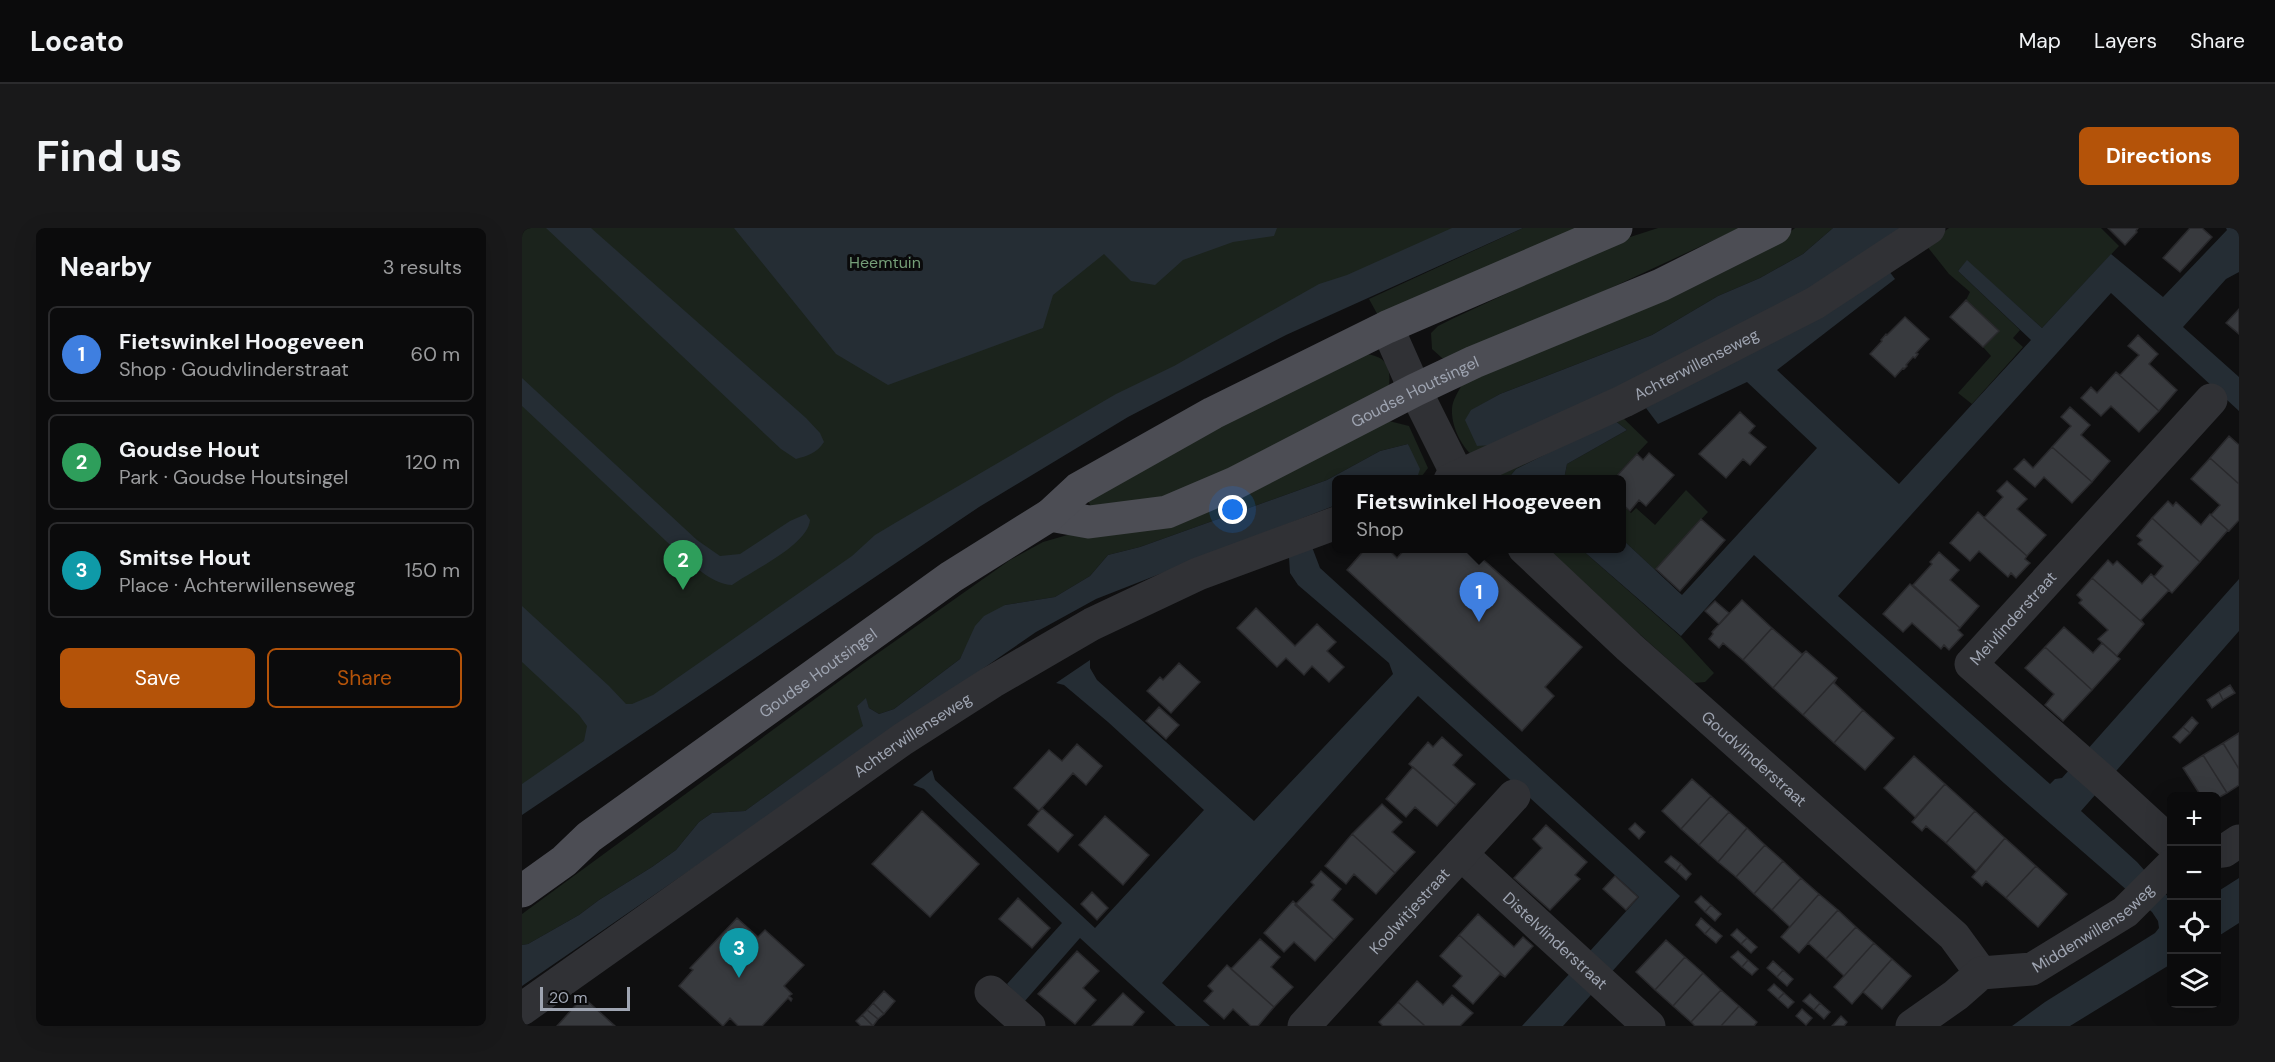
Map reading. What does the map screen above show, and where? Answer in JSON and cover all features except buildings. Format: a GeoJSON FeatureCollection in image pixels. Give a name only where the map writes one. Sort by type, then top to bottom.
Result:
{"type":"FeatureCollection","features":[{"type":"Feature","properties":{"kind":"main road","name":"Goudse Houtsingel"},"geometry":{"type":"LineString","coordinates":[[522,891],[564,861],[589,837],[951,577],[1050,515],[1078,489],[1213,413],[1387,327],[1616,228]]}},
{"type":"Feature","properties":{"kind":"main road","name":"Goudse Houtsingel"},"geometry":{"type":"LineString","coordinates":[[1050,515],[1089,522],[1167,512],[1234,483],[1474,362],[1661,285],[1775,228]]}},
{"type":"Feature","properties":{"kind":"main road","name":"Goudse Houtsingel"},"geometry":{"type":"LineString","coordinates":[[522,871],[553,851],[589,837]]}},
{"type":"Feature","properties":{"kind":"street","name":"Achterwillenseweg"},"geometry":{"type":"LineString","coordinates":[[1465,475],[1624,401],[1815,303],[1929,228]]}},
{"type":"Feature","properties":{"kind":"street"},"geometry":{"type":"LineString","coordinates":[[1387,327],[1454,475]]}},
{"type":"Feature","properties":{"kind":"street","name":"Meivlinderstraat"},"geometry":{"type":"LineString","coordinates":[[2167,839],[1971,664],[2211,400]]}},
{"type":"Feature","properties":{"kind":"street","name":"Achterwillenseweg"},"geometry":{"type":"LineString","coordinates":[[522,1009],[903,739],[992,682],[1092,624],[1198,574],[1332,525]]}},
{"type":"Feature","properties":{"kind":"street","name":"Goudvlinderstraat"},"geometry":{"type":"LineString","coordinates":[[1528,553],[1629,647],[1954,936],[1982,973]]}},
{"type":"Feature","properties":{"kind":"street","name":"Koolwitjestraat"},"geometry":{"type":"LineString","coordinates":[[1304,1026],[1514,796]]}},
{"type":"Feature","properties":{"kind":"street"},"geometry":{"type":"LineString","coordinates":[[2221,851],[2239,842]]}},
{"type":"Feature","properties":{"kind":"street","name":"Distelvlinderstraat"},"geometry":{"type":"LineString","coordinates":[[1461,854],[1649,1026]]}},
{"type":"Feature","properties":{"kind":"street","name":"Middenwillenseweg"},"geometry":{"type":"LineString","coordinates":[[1982,973],[2032,969],[2125,912],[2165,871]]}},
{"type":"Feature","properties":{"kind":"street"},"geometry":{"type":"LineString","coordinates":[[1912,1026],[1956,995],[1982,973]]}},
{"type":"Feature","properties":{"kind":"street"},"geometry":{"type":"LineString","coordinates":[[991,992],[1029,1026]]}},
{"type":"Feature","properties":{"kind":"green space","name":"Heemtuin"},"geometry":{"type":"Polygon","coordinates":[[[522,228],[1506,228],[1165,380],[522,801],[522,228]]]}},
{"type":"Feature","properties":{"kind":"green space"},"geometry":{"type":"Polygon","coordinates":[[[1523,228],[1589,228],[1381,321],[1369,299],[1523,228]]]}},
{"type":"Feature","properties":{"kind":"green space"},"geometry":{"type":"Polygon","coordinates":[[[1658,228],[1740,228],[1460,358],[1442,358],[1432,349],[1431,333],[1438,326],[1624,239],[1658,228]]]}},
{"type":"Feature","properties":{"kind":"green space"},"geometry":{"type":"Polygon","coordinates":[[[1795,228],[1833,228],[1803,254],[1760,278],[1718,296],[1652,335],[1500,394],[1472,410],[1492,445],[1476,458],[1462,443],[1455,430],[1452,409],[1454,399],[1463,383],[1773,245],[1795,228]]]}},
{"type":"Feature","properties":{"kind":"green space"},"geometry":{"type":"Polygon","coordinates":[[[1949,228],[2101,228],[2119,246],[2042,328],[1967,261],[1958,271],[2020,330],[2013,338],[2023,347],[1972,404],[1958,393],[1991,356],[1983,347],[1998,331],[1966,300],[1970,292],[1949,274],[1926,245],[1949,228]]]}},
{"type":"Feature","properties":{"kind":"green space"},"geometry":{"type":"Polygon","coordinates":[[[1358,353],[1373,355],[1383,360],[1389,370],[1389,386],[1154,507],[1092,509],[1085,494],[1358,353]]]}},
{"type":"Feature","properties":{"kind":"green space"},"geometry":{"type":"Polygon","coordinates":[[[1621,416],[1648,442],[1617,475],[1565,475],[1567,464],[1627,430],[1614,420],[1516,469],[1511,475],[1495,475],[1621,416]]]}},
{"type":"Feature","properties":{"kind":"green space"},"geometry":{"type":"Polygon","coordinates":[[[1389,421],[1409,426],[1428,468],[1423,475],[1416,475],[1408,444],[1380,451],[1336,475],[1332,475],[1327,480],[1140,547],[1108,555],[1090,576],[1055,597],[1005,605],[968,643],[960,659],[894,709],[879,714],[869,708],[866,699],[857,706],[864,726],[745,811],[712,813],[699,822],[676,850],[652,867],[579,915],[528,944],[522,945],[522,914],[864,663],[1010,560],[1043,542],[1078,532],[1389,421]]]}},
{"type":"Feature","properties":{"kind":"green space"},"geometry":{"type":"Polygon","coordinates":[[[1686,490],[1708,512],[1655,570],[1626,543],[1626,508],[1631,513],[1636,508],[1655,525],[1686,490]]]}},
{"type":"Feature","properties":{"kind":"green space"},"geometry":{"type":"Polygon","coordinates":[[[1549,553],[1586,553],[1680,636],[1714,673],[1705,682],[1694,683],[1549,553]]]}},
{"type":"Feature","properties":{"kind":"shaded area"},"geometry":{"type":"Polygon","coordinates":[[[546,228],[591,228],[806,418],[820,433],[824,442],[821,446],[812,453],[796,459],[781,449],[546,228]]]}},
{"type":"Feature","properties":{"kind":"shaded area"},"geometry":{"type":"Polygon","coordinates":[[[734,228],[1277,228],[1274,236],[1233,242],[1183,260],[1155,285],[1131,281],[1104,254],[1053,295],[1043,328],[888,385],[836,354],[734,228]]]}},
{"type":"Feature","properties":{"kind":"shaded area"},"geometry":{"type":"Polygon","coordinates":[[[1452,228],[1523,228],[1286,335],[1128,417],[979,507],[522,815],[522,784],[584,741],[587,726],[579,715],[522,662],[522,606],[626,704],[632,704],[653,695],[852,556],[875,535],[1116,394],[1174,366],[1319,284],[1347,275],[1452,228]]]}},
{"type":"Feature","properties":{"kind":"shaded area"},"geometry":{"type":"Polygon","coordinates":[[[1833,228],[1900,228],[1806,294],[1670,367],[1492,445],[1477,446],[1465,420],[1471,410],[1500,394],[1652,335],[1718,296],[1760,278],[1803,254],[1833,228]]]}},
{"type":"Feature","properties":{"kind":"shaded area"},"geometry":{"type":"Polygon","coordinates":[[[2226,228],[2239,228],[2239,272],[2226,279],[2183,327],[2239,377],[2239,411],[2111,293],[1838,596],[2050,784],[2055,779],[2062,778],[2239,579],[2239,631],[2081,811],[2137,862],[2167,896],[2167,966],[2070,1026],[2012,1026],[2045,1002],[2155,933],[2159,928],[2158,921],[2152,912],[2004,783],[1754,555],[1681,636],[1586,553],[1626,553],[1626,543],[1682,595],[1817,448],[1747,382],[1658,424],[1646,408],[1889,271],[1895,279],[1777,370],[1899,484],[2031,340],[1958,271],[1967,260],[2042,328],[2111,254],[2163,297],[2227,230],[2226,228]]]}},
{"type":"Feature","properties":{"kind":"shaded area"},"geometry":{"type":"Polygon","coordinates":[[[522,378],[697,540],[720,556],[740,554],[790,521],[806,514],[810,520],[807,529],[790,548],[732,585],[712,579],[682,556],[522,406],[522,378]]]}},
{"type":"Feature","properties":{"kind":"shaded area"},"geometry":{"type":"Polygon","coordinates":[[[1614,420],[1627,430],[1567,464],[1565,475],[1511,475],[1516,469],[1614,420]]]}},
{"type":"Feature","properties":{"kind":"shaded area"},"geometry":{"type":"Polygon","coordinates":[[[1408,444],[1420,469],[1418,475],[1336,475],[1380,451],[1408,444]]]}},
{"type":"Feature","properties":{"kind":"shaded area"},"geometry":{"type":"Polygon","coordinates":[[[1332,477],[1332,507],[1096,599],[1036,632],[522,986],[522,945],[528,944],[579,915],[652,867],[676,850],[699,822],[712,813],[745,811],[863,726],[857,706],[866,698],[869,708],[879,714],[894,709],[960,659],[975,626],[984,616],[1005,605],[1055,597],[1090,576],[1108,555],[1140,547],[1332,477]]]}},
{"type":"Feature","properties":{"kind":"shaded area"},"geometry":{"type":"Polygon","coordinates":[[[1312,547],[1320,568],[1680,896],[1563,1026],[1522,1026],[1639,897],[1418,696],[1162,983],[1210,1026],[1176,1026],[1080,938],[1024,1002],[1007,984],[1062,923],[924,789],[913,785],[932,770],[935,780],[1095,928],[1204,810],[1108,722],[1064,685],[1056,683],[1090,660],[1090,668],[1097,680],[1254,821],[1393,674],[1389,663],[1298,585],[1290,573],[1289,557],[1312,547]]]}},
{"type":"Feature","properties":{"kind":"shaded area"},"geometry":{"type":"Polygon","coordinates":[[[2239,878],[2239,923],[2221,934],[2221,900],[2221,889],[2239,878]]]}},
{"type":"Feature","properties":{"kind":"place","name":"Goudse Hout"},"geometry":{"type":"Point","coordinates":[683,590]}},
{"type":"Feature","properties":{"kind":"place","name":"Fietswinkel Hoogeveen"},"geometry":{"type":"Point","coordinates":[1479,622]}},
{"type":"Feature","properties":{"kind":"place","name":"Smitse Hout"},"geometry":{"type":"Point","coordinates":[739,978]}}]}
